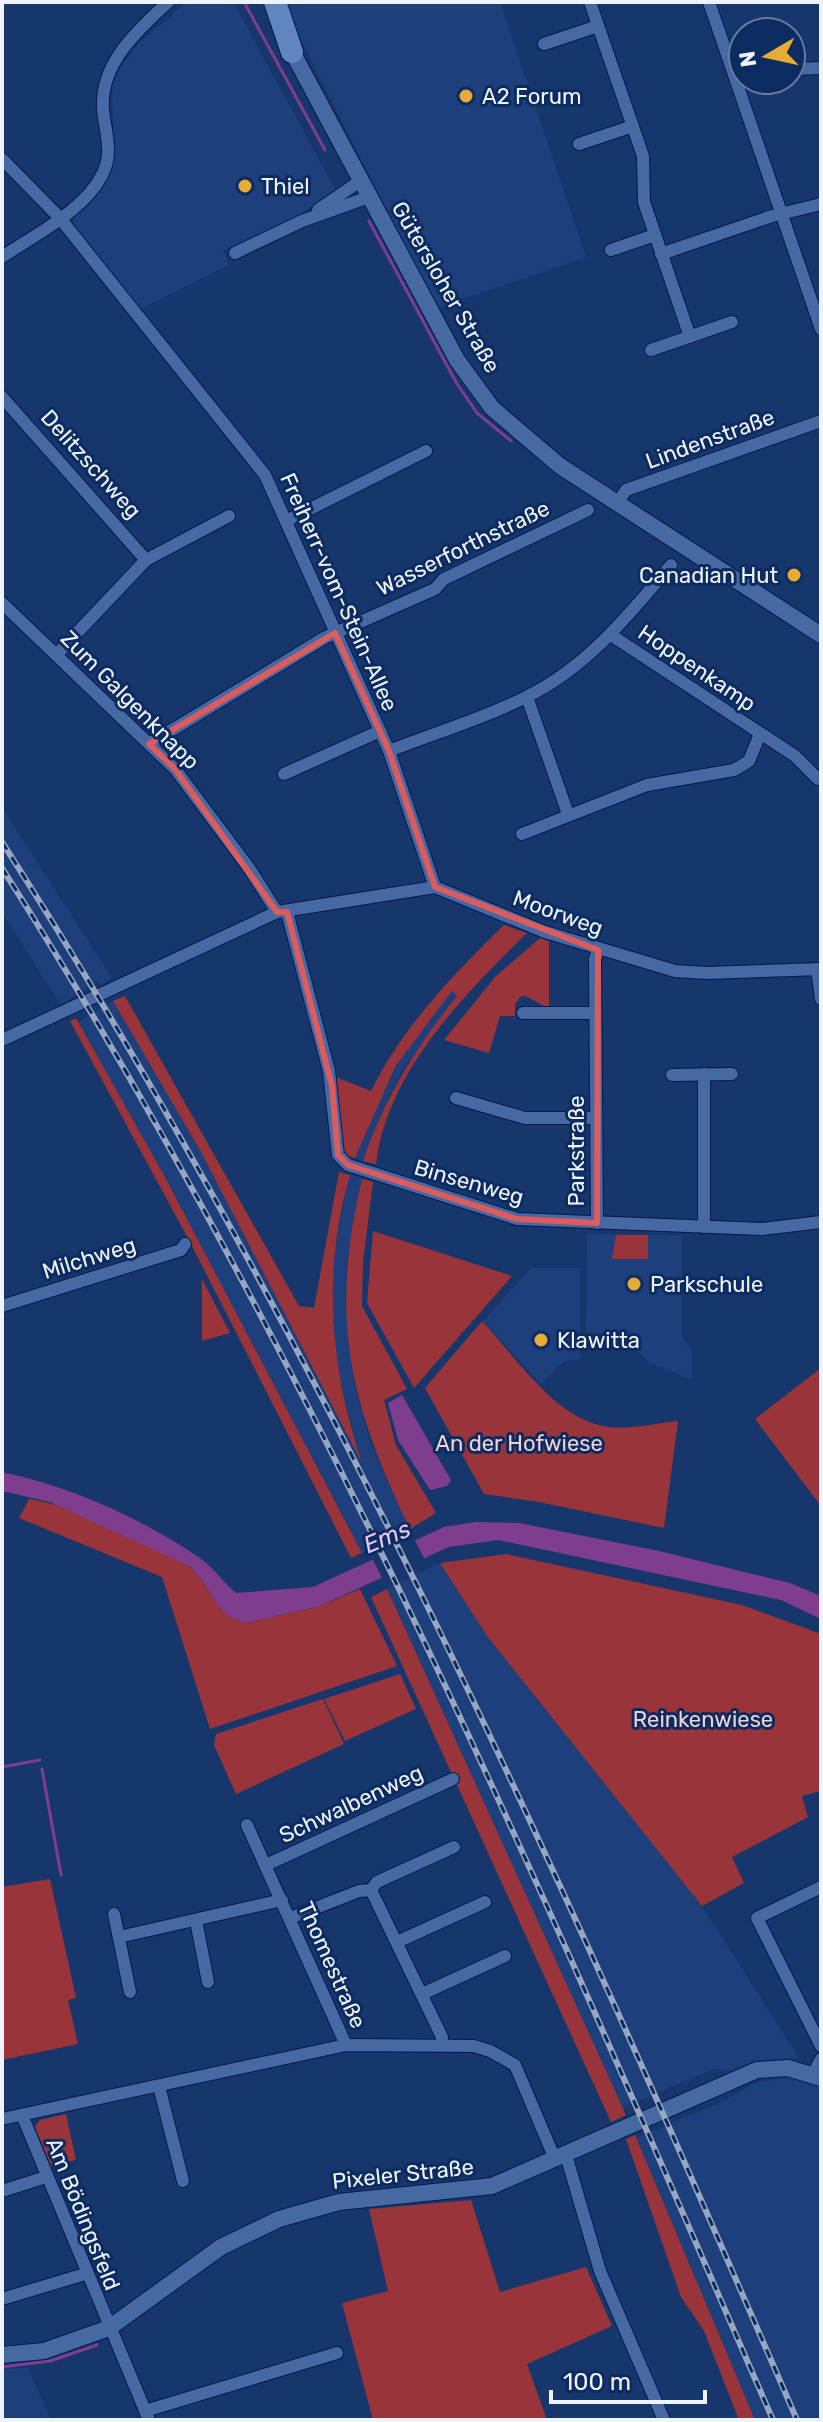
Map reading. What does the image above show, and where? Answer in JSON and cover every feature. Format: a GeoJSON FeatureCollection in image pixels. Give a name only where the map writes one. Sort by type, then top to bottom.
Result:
{"type":"FeatureCollection","features":[{"type":"Feature","properties":{"kind":"highway"},"geometry":{"type":"LineString","coordinates":[[275,2],[292,52]]}},
{"type":"Feature","properties":{"kind":"main road","name":"Gütersloher Straße"},"geometry":{"type":"LineString","coordinates":[[266,2],[457,360],[492,408],[560,466],[821,635]]}},
{"type":"Feature","properties":{"kind":"main road","name":"Pixeler Straße"},"geometry":{"type":"LineString","coordinates":[[2,2355],[44,2351],[109,2328],[221,2247],[279,2219],[339,2202],[490,2187],[749,2073],[777,2067],[818,2070]]}},
{"type":"Feature","properties":{"kind":"street"},"geometry":{"type":"LineString","coordinates":[[2,257],[92,190],[102,174],[109,147],[103,109],[105,86],[115,59],[136,32],[168,2]]}},
{"type":"Feature","properties":{"kind":"street"},"geometry":{"type":"LineString","coordinates":[[590,2],[646,166],[644,202],[690,337]]}},
{"type":"Feature","properties":{"kind":"street"},"geometry":{"type":"LineString","coordinates":[[709,2],[727,44]]}},
{"type":"Feature","properties":{"kind":"street"},"geometry":{"type":"LineString","coordinates":[[544,44],[598,26]]}},
{"type":"Feature","properties":{"kind":"street"},"geometry":{"type":"LineString","coordinates":[[746,96],[782,213],[819,314],[821,329]]}},
{"type":"Feature","properties":{"kind":"street"},"geometry":{"type":"LineString","coordinates":[[579,144],[633,126]]}},
{"type":"Feature","properties":{"kind":"street","name":"Freiherr-vom-Stein-Allee"},"geometry":{"type":"LineString","coordinates":[[2,159],[59,217],[265,475],[389,751],[435,887]]}},
{"type":"Feature","properties":{"kind":"street"},"geometry":{"type":"LineString","coordinates":[[302,221],[360,181]]}},
{"type":"Feature","properties":{"kind":"street"},"geometry":{"type":"LineString","coordinates":[[235,253],[302,221],[369,197]]}},
{"type":"Feature","properties":{"kind":"street"},"geometry":{"type":"LineString","coordinates":[[661,254],[782,213],[821,204]]}},
{"type":"Feature","properties":{"kind":"street"},"geometry":{"type":"LineString","coordinates":[[611,250],[655,235]]}},
{"type":"Feature","properties":{"kind":"street"},"geometry":{"type":"LineString","coordinates":[[651,350],[732,322]]}},
{"type":"Feature","properties":{"kind":"street","name":"Delitzschweg"},"geometry":{"type":"LineString","coordinates":[[2,397],[146,560]]}},
{"type":"Feature","properties":{"kind":"street","name":"Lindenstraße"},"geometry":{"type":"LineString","coordinates":[[618,502],[626,490],[821,421]]}},
{"type":"Feature","properties":{"kind":"street"},"geometry":{"type":"LineString","coordinates":[[286,521],[426,451]]}},
{"type":"Feature","properties":{"kind":"street","name":"Wasserforthstraße"},"geometry":{"type":"LineString","coordinates":[[149,744],[335,633],[435,589],[444,579],[588,510]]}},
{"type":"Feature","properties":{"kind":"street"},"geometry":{"type":"LineString","coordinates":[[57,654],[146,560],[229,516]]}},
{"type":"Feature","properties":{"kind":"street"},"geometry":{"type":"LineString","coordinates":[[389,751],[527,697],[611,635],[671,565]]}},
{"type":"Feature","properties":{"kind":"street","name":"Zum Galgenknapp"},"geometry":{"type":"LineString","coordinates":[[2,603],[175,769],[282,912]]}},
{"type":"Feature","properties":{"kind":"street","name":"Hoppenkamp"},"geometry":{"type":"LineString","coordinates":[[611,635],[795,756],[818,779]]}},
{"type":"Feature","properties":{"kind":"street"},"geometry":{"type":"LineString","coordinates":[[527,697],[568,814]]}},
{"type":"Feature","properties":{"kind":"street"},"geometry":{"type":"LineString","coordinates":[[284,774],[380,731]]}},
{"type":"Feature","properties":{"kind":"street","name":"Hoppenkamp"},"geometry":{"type":"LineString","coordinates":[[522,834],[647,785],[734,770],[749,761],[760,734]]}},
{"type":"Feature","properties":{"kind":"street","name":"Moorweg"},"geometry":{"type":"LineString","coordinates":[[2,1040],[282,912],[376,894],[435,887],[598,950],[697,973],[819,969]]}},
{"type":"Feature","properties":{"kind":"street","name":"Binsenweg"},"geometry":{"type":"LineString","coordinates":[[282,912],[329,1071],[338,1155],[348,1165],[517,1219],[597,1223]]}},
{"type":"Feature","properties":{"kind":"street","name":"Parkstraße"},"geometry":{"type":"LineString","coordinates":[[598,950],[595,959],[597,1223],[762,1229],[821,1222]]}},
{"type":"Feature","properties":{"kind":"street"},"geometry":{"type":"LineString","coordinates":[[819,969],[821,999]]}},
{"type":"Feature","properties":{"kind":"street"},"geometry":{"type":"LineString","coordinates":[[523,1013],[595,1013]]}},
{"type":"Feature","properties":{"kind":"street"},"geometry":{"type":"LineString","coordinates":[[704,1074],[704,1227]]}},
{"type":"Feature","properties":{"kind":"street"},"geometry":{"type":"LineString","coordinates":[[672,1075],[732,1074]]}},
{"type":"Feature","properties":{"kind":"street"},"geometry":{"type":"LineString","coordinates":[[456,1098],[525,1118],[596,1118]]}},
{"type":"Feature","properties":{"kind":"street","name":"Milchweg"},"geometry":{"type":"LineString","coordinates":[[2,1306],[181,1250],[185,1244]]}},
{"type":"Feature","properties":{"kind":"street","name":"Schwalbenweg"},"geometry":{"type":"LineString","coordinates":[[266,1865],[453,1779]]}},
{"type":"Feature","properties":{"kind":"street","name":"Thomestraße"},"geometry":{"type":"LineString","coordinates":[[247,1825],[346,2045]]}},
{"type":"Feature","properties":{"kind":"street"},"geometry":{"type":"LineString","coordinates":[[290,1918],[359,1891],[371,1890],[377,1882],[454,1847]]}},
{"type":"Feature","properties":{"kind":"street"},"geometry":{"type":"LineString","coordinates":[[821,1887],[757,1918],[821,2046]]}},
{"type":"Feature","properties":{"kind":"street"},"geometry":{"type":"LineString","coordinates":[[371,1890],[442,2037],[441,2045]]}},
{"type":"Feature","properties":{"kind":"street","name":"Thomestraße"},"geometry":{"type":"LineString","coordinates":[[119,1937],[282,1900]]}},
{"type":"Feature","properties":{"kind":"street"},"geometry":{"type":"LineString","coordinates":[[397,1942],[485,1902]]}},
{"type":"Feature","properties":{"kind":"street"},"geometry":{"type":"LineString","coordinates":[[114,1914],[130,1992]]}},
{"type":"Feature","properties":{"kind":"street"},"geometry":{"type":"LineString","coordinates":[[196,1921],[208,1982]]}},
{"type":"Feature","properties":{"kind":"street"},"geometry":{"type":"LineString","coordinates":[[422,1994],[505,1956]]}},
{"type":"Feature","properties":{"kind":"street"},"geometry":{"type":"LineString","coordinates":[[2,2119],[346,2045],[441,2045],[490,2051],[515,2065],[561,2157],[600,2271],[664,2420]]}},
{"type":"Feature","properties":{"kind":"street"},"geometry":{"type":"LineString","coordinates":[[159,2086],[183,2181]]}},
{"type":"Feature","properties":{"kind":"street","name":"Am Bödingsfeld"},"geometry":{"type":"LineString","coordinates":[[22,2115],[85,2274],[147,2415]]}},
{"type":"Feature","properties":{"kind":"street"},"geometry":{"type":"LineString","coordinates":[[2,2191],[46,2177]]}},
{"type":"Feature","properties":{"kind":"street"},"geometry":{"type":"LineString","coordinates":[[2,2299],[85,2274]]}},
{"type":"Feature","properties":{"kind":"street"},"geometry":{"type":"LineString","coordinates":[[147,2415],[337,2353]]}},
{"type":"Feature","properties":{"kind":"highlighted area"},"geometry":{"type":"Polygon","coordinates":[[[335,633],[389,751],[435,887],[598,950],[597,1223],[517,1219],[348,1165],[338,1155],[332,1086],[287,912],[277,912],[175,769],[149,744],[335,633]]]}},
{"type":"Feature","properties":{"kind":"shaded area"},"geometry":{"type":"Polygon","coordinates":[[[187,2],[233,2],[335,189],[299,215],[223,251],[229,265],[141,309],[74,225],[74,217],[98,194],[115,159],[112,87],[120,68],[139,43],[187,2]]]}},
{"type":"Feature","properties":{"kind":"shaded area"},"geometry":{"type":"Polygon","coordinates":[[[282,2],[500,2],[586,257],[436,308],[282,2]]]}},
{"type":"Feature","properties":{"kind":"shaded area"},"geometry":{"type":"Polygon","coordinates":[[[2,808],[112,978],[100,985],[97,981],[61,1005],[2,912],[2,808]]]}},
{"type":"Feature","properties":{"kind":"shaded area"},"geometry":{"type":"Polygon","coordinates":[[[452,991],[458,996],[402,1070],[380,1115],[363,1161],[355,1158],[395,1067],[452,991]]]}},
{"type":"Feature","properties":{"kind":"shaded area"},"geometry":{"type":"Polygon","coordinates":[[[113,1001],[201,1152],[359,1455],[336,1363],[332,1298],[335,1252],[346,1189],[350,1175],[362,1179],[348,1252],[345,1297],[354,1383],[370,1443],[410,1529],[362,1553],[165,1177],[78,1022],[113,1001]]]}},
{"type":"Feature","properties":{"kind":"shaded area","name":"Parkschule"},"geometry":{"type":"Polygon","coordinates":[[[587,1234],[682,1235],[682,1336],[692,1351],[692,1380],[649,1362],[637,1351],[599,1345],[586,1333],[587,1234]]]}},
{"type":"Feature","properties":{"kind":"shaded area","name":"Klawitta"},"geometry":{"type":"Polygon","coordinates":[[[531,1268],[580,1268],[580,1359],[565,1361],[541,1384],[483,1321],[531,1268]]]}},
{"type":"Feature","properties":{"kind":"shaded area"},"geometry":{"type":"Polygon","coordinates":[[[402,1395],[451,1480],[447,1486],[430,1490],[398,1440],[388,1403],[402,1395]]]}},
{"type":"Feature","properties":{"kind":"shaded area"},"geometry":{"type":"Polygon","coordinates":[[[2,1472],[80,1495],[130,1517],[200,1558],[236,1593],[313,1587],[444,1527],[476,1522],[519,1523],[659,1551],[790,1583],[821,1596],[821,1619],[781,1600],[498,1540],[449,1547],[320,1606],[246,1623],[235,1620],[220,1607],[189,1566],[50,1502],[2,1491],[2,1472]]]}},
{"type":"Feature","properties":{"kind":"shaded area"},"geometry":{"type":"Polygon","coordinates":[[[440,1563],[487,1636],[702,1906],[799,2058],[755,2061],[730,2071],[713,2069],[622,2108],[387,1589],[440,1563]]]}},
{"type":"Feature","properties":{"kind":"shaded area"},"geometry":{"type":"Polygon","coordinates":[[[791,2076],[821,2088],[821,2420],[755,2420],[636,2138],[726,2100],[755,2083],[791,2076]]]}},
{"type":"Feature","properties":{"kind":"shaded area"},"geometry":{"type":"Polygon","coordinates":[[[28,2368],[51,2420],[2,2420],[2,2369],[28,2368]]]}},
{"type":"Feature","properties":{"kind":"green space"},"geometry":{"type":"Polygon","coordinates":[[[504,925],[527,933],[454,1010],[412,1067],[395,1098],[383,1130],[376,1164],[363,1161],[371,1138],[415,1054],[457,996],[452,991],[395,1067],[355,1158],[342,1154],[333,1076],[371,1091],[414,1023],[504,925]]]}},
{"type":"Feature","properties":{"kind":"green space"},"geometry":{"type":"Polygon","coordinates":[[[540,938],[549,941],[549,1007],[521,996],[515,1004],[515,1016],[500,1016],[489,1053],[444,1040],[496,976],[540,938]]]}},
{"type":"Feature","properties":{"kind":"green space"},"geometry":{"type":"Polygon","coordinates":[[[125,996],[299,1306],[314,1308],[339,1172],[350,1175],[336,1248],[334,1320],[343,1392],[362,1463],[201,1152],[113,1001],[125,996]]]}},
{"type":"Feature","properties":{"kind":"green space"},"geometry":{"type":"Polygon","coordinates":[[[76,1018],[165,1177],[362,1553],[351,1558],[190,1242],[70,1021],[76,1018]]]}},
{"type":"Feature","properties":{"kind":"green space"},"geometry":{"type":"Polygon","coordinates":[[[362,1179],[373,1182],[363,1262],[362,1306],[407,1389],[384,1400],[396,1445],[436,1513],[410,1529],[372,1441],[359,1400],[351,1359],[347,1275],[362,1179]]]}},
{"type":"Feature","properties":{"kind":"green space"},"geometry":{"type":"Polygon","coordinates":[[[373,1231],[512,1276],[414,1388],[367,1303],[373,1231]]]}},
{"type":"Feature","properties":{"kind":"green space"},"geometry":{"type":"Polygon","coordinates":[[[616,1235],[648,1235],[648,1259],[612,1259],[616,1235]]]}},
{"type":"Feature","properties":{"kind":"green space"},"geometry":{"type":"Polygon","coordinates":[[[202,1279],[230,1333],[202,1341],[202,1279]]]}},
{"type":"Feature","properties":{"kind":"green space","name":"An der Hofwiese"},"geometry":{"type":"Polygon","coordinates":[[[482,1321],[551,1398],[585,1420],[621,1428],[678,1421],[664,1528],[484,1494],[425,1388],[482,1321]]]}},
{"type":"Feature","properties":{"kind":"green space"},"geometry":{"type":"Polygon","coordinates":[[[821,1368],[821,1506],[755,1419],[821,1368]]]}},
{"type":"Feature","properties":{"kind":"green space"},"geometry":{"type":"Polygon","coordinates":[[[29,1499],[91,1517],[189,1566],[227,1614],[247,1623],[320,1606],[360,1589],[397,1666],[210,1729],[162,1577],[19,1518],[29,1499]]]}},
{"type":"Feature","properties":{"kind":"green space","name":"Reinkenwiese"},"geometry":{"type":"Polygon","coordinates":[[[506,1554],[742,1605],[821,1634],[821,1791],[802,1796],[808,1817],[732,1857],[744,1883],[702,1906],[487,1636],[440,1563],[506,1554]]]}},
{"type":"Feature","properties":{"kind":"green space"},"geometry":{"type":"Polygon","coordinates":[[[387,1589],[626,2115],[611,2122],[371,1597],[387,1589]]]}},
{"type":"Feature","properties":{"kind":"green space"},"geometry":{"type":"Polygon","coordinates":[[[400,1674],[416,1709],[345,1741],[324,1699],[400,1674]]]}},
{"type":"Feature","properties":{"kind":"green space"},"geometry":{"type":"Polygon","coordinates":[[[323,1699],[344,1744],[236,1794],[214,1745],[216,1734],[323,1699]]]}},
{"type":"Feature","properties":{"kind":"green space"},"geometry":{"type":"Polygon","coordinates":[[[50,1879],[76,1998],[68,2000],[78,2044],[2,2060],[2,1887],[50,1879]]]}},
{"type":"Feature","properties":{"kind":"green space"},"geometry":{"type":"Polygon","coordinates":[[[66,2114],[76,2160],[51,2166],[35,2127],[40,2120],[66,2114]]]}},
{"type":"Feature","properties":{"kind":"green space"},"geometry":{"type":"Polygon","coordinates":[[[635,2135],[755,2420],[739,2420],[704,2331],[681,2297],[626,2139],[635,2135]]]}},
{"type":"Feature","properties":{"kind":"green space"},"geometry":{"type":"Polygon","coordinates":[[[471,2200],[500,2292],[586,2267],[612,2326],[527,2364],[547,2420],[373,2420],[342,2303],[388,2291],[369,2209],[471,2200]]]}},
{"type":"Feature","properties":{"kind":"pier"},"geometry":{"type":"Polygon","coordinates":[[[413,1537],[426,1562],[384,1582],[371,1556],[413,1537]]]}},
{"type":"Feature","properties":{"kind":"waterway"},"geometry":{"type":"LineString","coordinates":[[244,2],[325,150]]}},
{"type":"Feature","properties":{"kind":"waterway"},"geometry":{"type":"LineString","coordinates":[[369,221],[457,384],[477,413],[511,441]]}},
{"type":"Feature","properties":{"kind":"waterway"},"geometry":{"type":"LineString","coordinates":[[2,1767],[40,1760]]}},
{"type":"Feature","properties":{"kind":"waterway"},"geometry":{"type":"LineString","coordinates":[[42,1769],[61,1875]]}},
{"type":"Feature","properties":{"kind":"waterway"},"geometry":{"type":"LineString","coordinates":[[2,2367],[50,2361],[97,2345]]}},
{"type":"Feature","properties":{"kind":"railway"},"geometry":{"type":"LineString","coordinates":[[2,842],[118,1030],[228,1222],[332,1417],[527,1814],[797,2420]]}},
{"type":"Feature","properties":{"kind":"railway"},"geometry":{"type":"LineString","coordinates":[[2,868],[115,1053],[222,1242],[322,1434],[418,1628],[510,1825],[773,2420]]}},
{"type":"Feature","properties":{"kind":"place","name":"A2 Forum"},"geometry":{"type":"Point","coordinates":[466,96]}},
{"type":"Feature","properties":{"kind":"place","name":"Thiel"},"geometry":{"type":"Point","coordinates":[245,186]}},
{"type":"Feature","properties":{"kind":"place","name":"Canadian Hut"},"geometry":{"type":"Point","coordinates":[794,575]}},
{"type":"Feature","properties":{"kind":"place","name":"Parkschule"},"geometry":{"type":"Point","coordinates":[634,1284]}},
{"type":"Feature","properties":{"kind":"place","name":"Klawitta"},"geometry":{"type":"Point","coordinates":[541,1340]}},
{"type":"Feature","properties":{"kind":"water label","name":"Ems"},"geometry":{"type":"Point","coordinates":[387,1537]}}]}
